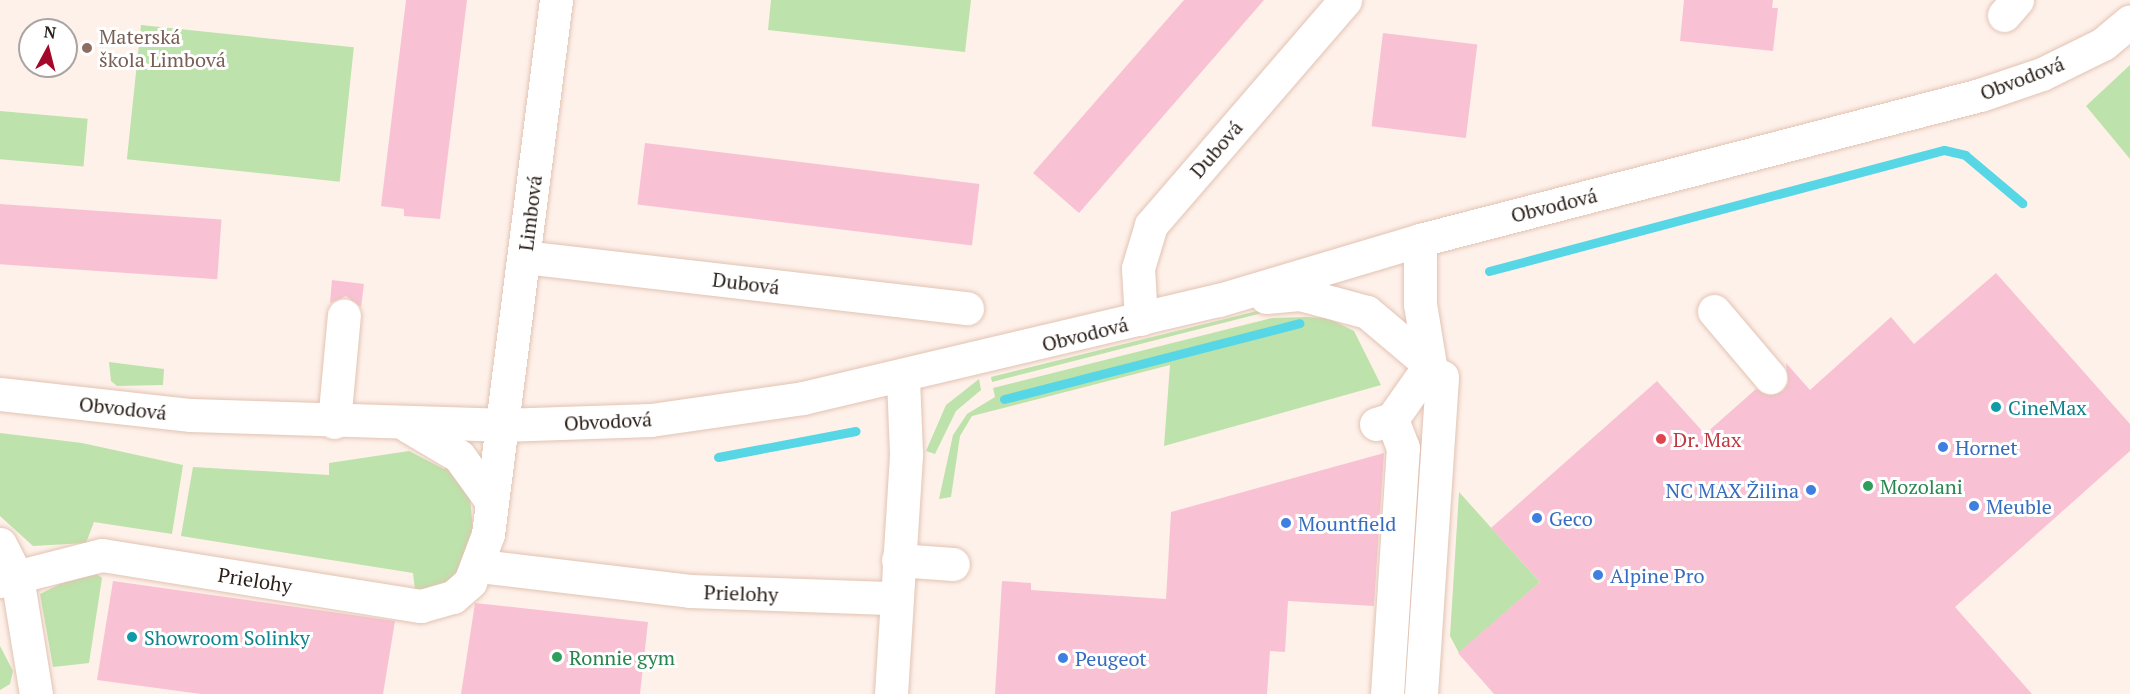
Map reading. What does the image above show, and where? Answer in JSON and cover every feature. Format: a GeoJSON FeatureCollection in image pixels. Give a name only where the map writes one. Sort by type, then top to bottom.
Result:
{"type":"FeatureCollection","features":[{"type":"Feature","properties":{"kind":"street","name":"Limbová"},"geometry":{"type":"LineString","coordinates":[[501,425],[556,0]]}},
{"type":"Feature","properties":{"kind":"street","name":"Dubová"},"geometry":{"type":"LineString","coordinates":[[1141,319],[1138,268],[1150,225],[1345,0]]}},
{"type":"Feature","properties":{"kind":"street","name":"Obvodová"},"geometry":{"type":"LineString","coordinates":[[0,394],[110,409],[334,422],[501,425],[651,420],[903,378],[1219,300],[1420,240],[1980,95],[2093,49],[2130,21]]}},
{"type":"Feature","properties":{"kind":"street"},"geometry":{"type":"LineString","coordinates":[[1420,240],[1420,304],[1436,371],[1421,694]]}},
{"type":"Feature","properties":{"kind":"street","name":"Dubová"},"geometry":{"type":"LineString","coordinates":[[524,257],[967,308]]}},
{"type":"Feature","properties":{"kind":"street"},"geometry":{"type":"LineString","coordinates":[[1219,300],[1300,294],[1344,302],[1367,312],[1436,371]]}},
{"type":"Feature","properties":{"kind":"street"},"geometry":{"type":"LineString","coordinates":[[1714,311],[1770,377]]}},
{"type":"Feature","properties":{"kind":"street"},"geometry":{"type":"LineString","coordinates":[[334,422],[344,315]]}},
{"type":"Feature","properties":{"kind":"street"},"geometry":{"type":"LineString","coordinates":[[1387,694],[1403,448],[1384,421],[1436,371]]}},
{"type":"Feature","properties":{"kind":"street"},"geometry":{"type":"LineString","coordinates":[[891,694],[907,425],[903,378]]}},
{"type":"Feature","properties":{"kind":"street"},"geometry":{"type":"LineString","coordinates":[[403,424],[459,456],[490,499]]}},
{"type":"Feature","properties":{"kind":"street"},"geometry":{"type":"LineString","coordinates":[[480,566],[501,425]]}},
{"type":"Feature","properties":{"kind":"street"},"geometry":{"type":"LineString","coordinates":[[0,544],[36,694]]}},
{"type":"Feature","properties":{"kind":"street","name":"Prielohy"},"geometry":{"type":"LineString","coordinates":[[8,579],[102,555],[421,606],[453,597],[480,566],[690,591],[895,598]]}},
{"type":"Feature","properties":{"kind":"street"},"geometry":{"type":"LineString","coordinates":[[898,560],[953,564]]}},
{"type":"Feature","properties":{"kind":"green space"},"geometry":{"type":"Polygon","coordinates":[[[771,0],[971,0],[965,52],[768,30],[771,0]]]}},
{"type":"Feature","properties":{"kind":"green space"},"geometry":{"type":"Polygon","coordinates":[[[141,25],[354,47],[340,182],[127,159],[141,25]]]}},
{"type":"Feature","properties":{"kind":"green space"},"geometry":{"type":"Polygon","coordinates":[[[2130,65],[2130,159],[2086,106],[2130,65]]]}},
{"type":"Feature","properties":{"kind":"green space"},"geometry":{"type":"Polygon","coordinates":[[[0,111],[88,119],[83,166],[0,159],[0,111]]]}},
{"type":"Feature","properties":{"kind":"green space"},"geometry":{"type":"Polygon","coordinates":[[[1265,309],[1266,312],[992,382],[991,377],[1265,309]]]}},
{"type":"Feature","properties":{"kind":"green space"},"geometry":{"type":"Polygon","coordinates":[[[1272,318],[1328,318],[1354,331],[1381,385],[1164,446],[1170,365],[972,416],[960,436],[951,497],[939,499],[953,435],[967,414],[995,397],[993,388],[1272,318]]]}},
{"type":"Feature","properties":{"kind":"green space"},"geometry":{"type":"Polygon","coordinates":[[[109,362],[164,369],[163,385],[117,386],[111,381],[109,362]]]}},
{"type":"Feature","properties":{"kind":"green space"},"geometry":{"type":"Polygon","coordinates":[[[979,379],[981,390],[956,411],[935,454],[926,451],[946,405],[979,379]]]}},
{"type":"Feature","properties":{"kind":"green space"},"geometry":{"type":"Polygon","coordinates":[[[0,433],[82,443],[183,465],[172,534],[94,522],[86,543],[33,546],[0,516],[0,433]]]}},
{"type":"Feature","properties":{"kind":"green space"},"geometry":{"type":"Polygon","coordinates":[[[409,451],[444,469],[450,463],[469,487],[473,530],[465,565],[442,586],[415,590],[413,573],[181,536],[193,467],[329,475],[329,463],[409,451]]]}},
{"type":"Feature","properties":{"kind":"green space"},"geometry":{"type":"Polygon","coordinates":[[[1459,492],[1540,582],[1459,653],[1450,636],[1459,492]]]}},
{"type":"Feature","properties":{"kind":"green space"},"geometry":{"type":"Polygon","coordinates":[[[90,569],[102,578],[89,663],[53,667],[40,594],[90,569]]]}},
{"type":"Feature","properties":{"kind":"green space"},"geometry":{"type":"Polygon","coordinates":[[[0,646],[13,671],[10,684],[0,690],[0,646]]]}},
{"type":"Feature","properties":{"kind":"building"},"geometry":{"type":"Polygon","coordinates":[[[406,0],[467,0],[440,219],[404,216],[404,209],[381,206],[406,0]]]}},
{"type":"Feature","properties":{"kind":"building"},"geometry":{"type":"Polygon","coordinates":[[[1184,0],[1264,0],[1079,213],[1033,173],[1184,0]]]}},
{"type":"Feature","properties":{"kind":"building"},"geometry":{"type":"Polygon","coordinates":[[[1684,0],[1773,0],[1772,8],[1778,8],[1773,51],[1680,41],[1684,0]]]}},
{"type":"Feature","properties":{"kind":"building"},"geometry":{"type":"Polygon","coordinates":[[[1383,33],[1477,45],[1466,138],[1372,126],[1383,33]]]}},
{"type":"Feature","properties":{"kind":"building"},"geometry":{"type":"Polygon","coordinates":[[[645,143],[979,184],[972,246],[637,205],[645,143]]]}},
{"type":"Feature","properties":{"kind":"building"},"geometry":{"type":"Polygon","coordinates":[[[0,204],[221,219],[217,279],[0,264],[0,204]]]}},
{"type":"Feature","properties":{"kind":"building","name":"NC MAX Žilina"},"geometry":{"type":"Polygon","coordinates":[[[1996,273],[2130,424],[2130,451],[1955,607],[2032,694],[1494,694],[1458,653],[1540,582],[1491,528],[1657,381],[1705,434],[1756,389],[1773,395],[1783,391],[1788,383],[1786,363],[1810,390],[1891,317],[1914,344],[1996,273]]]}},
{"type":"Feature","properties":{"kind":"building"},"geometry":{"type":"Polygon","coordinates":[[[332,280],[364,284],[361,307],[346,296],[330,303],[332,280]]]}},
{"type":"Feature","properties":{"kind":"building"},"geometry":{"type":"Polygon","coordinates":[[[1384,453],[1374,606],[1288,601],[1285,652],[1270,651],[1267,694],[995,694],[1002,581],[1031,583],[1031,590],[1166,599],[1171,512],[1384,453]]]}},
{"type":"Feature","properties":{"kind":"building"},"geometry":{"type":"Polygon","coordinates":[[[113,581],[395,621],[383,694],[201,694],[97,680],[113,581]]]}},
{"type":"Feature","properties":{"kind":"building"},"geometry":{"type":"Polygon","coordinates":[[[475,603],[648,622],[640,694],[461,694],[475,603]]]}},
{"type":"Feature","properties":{"kind":"waterway"},"geometry":{"type":"LineString","coordinates":[[1489,271],[1944,150],[1965,155],[2022,203]]}},
{"type":"Feature","properties":{"kind":"waterway"},"geometry":{"type":"LineString","coordinates":[[1004,399],[1299,323]]}},
{"type":"Feature","properties":{"kind":"waterway"},"geometry":{"type":"LineString","coordinates":[[718,457],[856,431]]}},
{"type":"Feature","properties":{"kind":"place","name":"Materská škola Limbová"},"geometry":{"type":"Point","coordinates":[87,48]}},
{"type":"Feature","properties":{"kind":"place","name":"CineMax"},"geometry":{"type":"Point","coordinates":[1996,407]}},
{"type":"Feature","properties":{"kind":"place","name":"Dr. Max"},"geometry":{"type":"Point","coordinates":[1661,439]}},
{"type":"Feature","properties":{"kind":"place","name":"Hornet"},"geometry":{"type":"Point","coordinates":[1943,447]}},
{"type":"Feature","properties":{"kind":"place","name":"Mozolani"},"geometry":{"type":"Point","coordinates":[1868,486]}},
{"type":"Feature","properties":{"kind":"place","name":"NC MAX Žilina"},"geometry":{"type":"Point","coordinates":[1811,490]}},
{"type":"Feature","properties":{"kind":"place","name":"Meuble"},"geometry":{"type":"Point","coordinates":[1974,506]}},
{"type":"Feature","properties":{"kind":"place","name":"Geco"},"geometry":{"type":"Point","coordinates":[1537,518]}},
{"type":"Feature","properties":{"kind":"place","name":"Mountfield"},"geometry":{"type":"Point","coordinates":[1286,523]}},
{"type":"Feature","properties":{"kind":"place","name":"Alpine Pro"},"geometry":{"type":"Point","coordinates":[1598,575]}},
{"type":"Feature","properties":{"kind":"place","name":"Showroom Solinky"},"geometry":{"type":"Point","coordinates":[132,637]}},
{"type":"Feature","properties":{"kind":"place","name":"Ronnie gym"},"geometry":{"type":"Point","coordinates":[557,657]}},
{"type":"Feature","properties":{"kind":"place","name":"Peugeot"},"geometry":{"type":"Point","coordinates":[1063,658]}}]}
